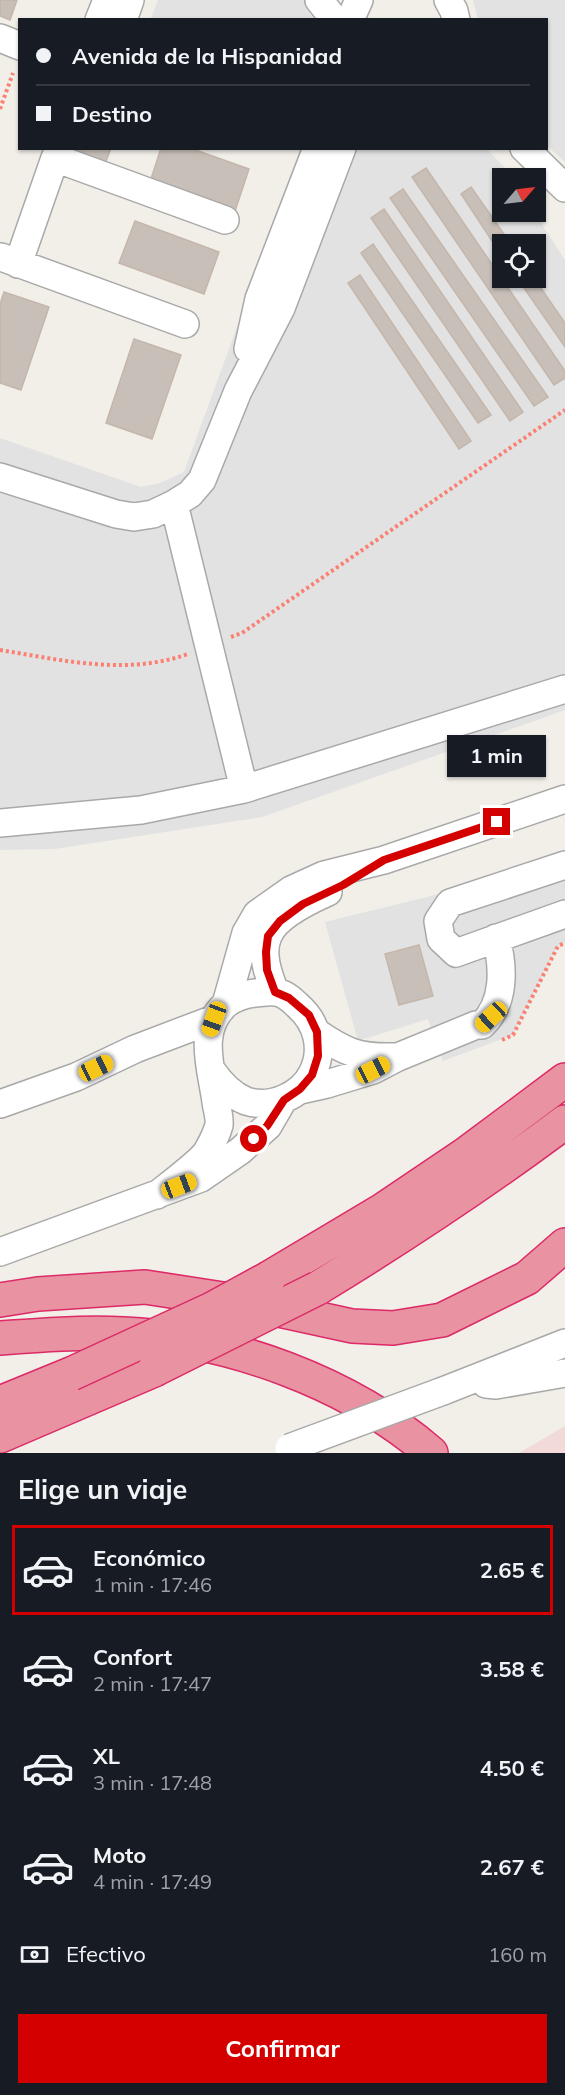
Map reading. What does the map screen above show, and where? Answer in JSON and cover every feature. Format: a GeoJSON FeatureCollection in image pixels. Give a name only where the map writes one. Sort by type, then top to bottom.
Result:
{"type":"FeatureCollection","features":[{"type":"Feature","properties":{"kind":"highway"},"geometry":{"type":"LineString","coordinates":[[0,1403],[71,1374],[212,1309],[269,1278],[383,1210],[466,1154],[565,1080]]}},
{"type":"Feature","properties":{"kind":"highway"},"geometry":{"type":"LineString","coordinates":[[0,1436],[154,1370],[318,1288],[418,1227],[515,1160],[565,1122]]}},
{"type":"Feature","properties":{"kind":"highway"},"geometry":{"type":"LineString","coordinates":[[492,1294],[519,1264],[565,1222]]}},
{"type":"Feature","properties":{"kind":"highway"},"geometry":{"type":"LineString","coordinates":[[0,1300],[38,1294],[145,1287],[242,1302],[352,1326],[393,1328],[442,1320],[527,1278],[565,1245]]}},
{"type":"Feature","properties":{"kind":"highway"},"geometry":{"type":"LineString","coordinates":[[0,1308],[38,1294]]}},
{"type":"Feature","properties":{"kind":"highway"},"geometry":{"type":"LineString","coordinates":[[0,1350],[61,1334]]}},
{"type":"Feature","properties":{"kind":"highway"},"geometry":{"type":"LineString","coordinates":[[0,1338],[61,1334],[124,1334],[188,1341],[250,1356],[309,1378],[366,1407],[430,1453]]}},
{"type":"Feature","properties":{"kind":"street"},"geometry":{"type":"LineString","coordinates":[[100,18],[107,0]]}},
{"type":"Feature","properties":{"kind":"street"},"geometry":{"type":"LineString","coordinates":[[124,18],[130,0]]}},
{"type":"Feature","properties":{"kind":"street"},"geometry":{"type":"LineString","coordinates":[[320,0],[334,18]]}},
{"type":"Feature","properties":{"kind":"street"},"geometry":{"type":"LineString","coordinates":[[351,18],[359,0]]}},
{"type":"Feature","properties":{"kind":"street"},"geometry":{"type":"LineString","coordinates":[[0,38],[18,45]]}},
{"type":"Feature","properties":{"kind":"street"},"geometry":{"type":"LineString","coordinates":[[0,477],[116,514],[134,517],[153,514],[190,494],[202,480],[238,391],[270,303],[315,150]]}},
{"type":"Feature","properties":{"kind":"street"},"geometry":{"type":"LineString","coordinates":[[270,303],[341,150]]}},
{"type":"Feature","properties":{"kind":"street"},"geometry":{"type":"LineString","coordinates":[[527,150],[555,171],[565,188]]}},
{"type":"Feature","properties":{"kind":"street"},"geometry":{"type":"LineString","coordinates":[[185,324],[9,260],[55,158],[225,220]]}},
{"type":"Feature","properties":{"kind":"street"},"geometry":{"type":"LineString","coordinates":[[174,504],[244,789]]}},
{"type":"Feature","properties":{"kind":"street"},"geometry":{"type":"LineString","coordinates":[[0,823],[141,810],[244,789],[565,689]]}},
{"type":"Feature","properties":{"kind":"street"},"geometry":{"type":"LineString","coordinates":[[157,1195],[207,1152],[219,1124],[207,1038],[220,1012],[246,933],[257,914],[291,890],[324,875],[384,860],[565,800]]}},
{"type":"Feature","properties":{"kind":"street"},"geometry":{"type":"LineString","coordinates":[[275,992],[267,970],[266,952],[268,936],[280,921],[303,904],[343,885],[384,860]]}},
{"type":"Feature","properties":{"kind":"street"},"geometry":{"type":"LineString","coordinates":[[565,865],[450,903],[438,921],[441,939],[456,953],[565,914]]}},
{"type":"Feature","properties":{"kind":"street"},"geometry":{"type":"LineString","coordinates":[[135,1049],[187,1050],[210,1064],[224,1087],[246,1101],[265,1103],[373,1070],[398,1057],[476,1025],[482,1025],[491,1017],[499,1000],[501,976],[496,938]]}},
{"type":"Feature","properties":{"kind":"street"},"geometry":{"type":"LineString","coordinates":[[0,1104],[76,1077],[220,1012],[243,994],[275,992],[289,998],[309,1015],[317,1032],[318,1056],[312,1075],[292,1094],[267,1126],[240,1151],[201,1178],[0,1252]]}},
{"type":"Feature","properties":{"kind":"street"},"geometry":{"type":"LineString","coordinates":[[317,1032],[353,1054],[376,1058],[398,1057]]}},
{"type":"Feature","properties":{"kind":"street"},"geometry":{"type":"LineString","coordinates":[[282,1451],[470,1382],[565,1343]]}},
{"type":"Feature","properties":{"kind":"street"},"geometry":{"type":"LineString","coordinates":[[470,1382],[496,1385],[565,1373]]}},
{"type":"Feature","properties":{"kind":"path"},"geometry":{"type":"LineString","coordinates":[[0,109],[13,73]]}},
{"type":"Feature","properties":{"kind":"path"},"geometry":{"type":"LineString","coordinates":[[0,650],[97,665],[121,666],[162,661],[209,647],[242,633],[565,410]]}},
{"type":"Feature","properties":{"kind":"shaded area"},"geometry":{"type":"Polygon","coordinates":[[[158,0],[305,0],[319,18],[151,18],[158,0]]]}},
{"type":"Feature","properties":{"kind":"shaded area"},"geometry":{"type":"Polygon","coordinates":[[[473,0],[565,0],[565,162],[548,147],[548,18],[478,18],[473,0]]]}},
{"type":"Feature","properties":{"kind":"shaded area"},"geometry":{"type":"Polygon","coordinates":[[[302,150],[488,150],[505,168],[492,168],[492,222],[540,222],[565,260],[565,710],[262,817],[55,849],[0,850],[0,438],[141,487],[160,483],[184,472],[302,150]]]}},
{"type":"Feature","properties":{"kind":"shaded area"},"geometry":{"type":"Polygon","coordinates":[[[565,851],[565,943],[558,946],[513,1035],[443,1061],[428,1019],[358,1041],[325,922],[447,892],[565,851]]]}},
{"type":"Feature","properties":{"kind":"shaded area"},"geometry":{"type":"Polygon","coordinates":[[[565,1426],[565,1453],[519,1453],[565,1426]]]}},
{"type":"Feature","properties":{"kind":"building"},"geometry":{"type":"Polygon","coordinates":[[[0,0],[17,0],[10,20],[0,16],[0,0]]]}},
{"type":"Feature","properties":{"kind":"building"},"geometry":{"type":"Polygon","coordinates":[[[67,150],[110,150],[105,164],[67,150]]]}},
{"type":"Feature","properties":{"kind":"building"},"geometry":{"type":"Polygon","coordinates":[[[160,150],[196,150],[249,169],[235,211],[150,182],[160,150]]]}},
{"type":"Feature","properties":{"kind":"building"},"geometry":{"type":"Polygon","coordinates":[[[426,168],[492,264],[492,288],[508,288],[565,371],[565,378],[554,385],[412,177],[426,168]]]}},
{"type":"Feature","properties":{"kind":"building"},"geometry":{"type":"Polygon","coordinates":[[[471,187],[492,217],[492,222],[496,222],[504,234],[492,234],[492,241],[461,194],[471,187]]]}},
{"type":"Feature","properties":{"kind":"building"},"geometry":{"type":"Polygon","coordinates":[[[403,189],[548,397],[534,406],[390,198],[403,189]]]}},
{"type":"Feature","properties":{"kind":"building"},"geometry":{"type":"Polygon","coordinates":[[[384,209],[523,412],[510,421],[371,218],[384,209]]]}},
{"type":"Feature","properties":{"kind":"building"},"geometry":{"type":"Polygon","coordinates":[[[135,221],[219,252],[204,294],[119,263],[135,221]]]}},
{"type":"Feature","properties":{"kind":"building"},"geometry":{"type":"Polygon","coordinates":[[[373,244],[491,415],[478,423],[361,253],[373,244]]]}},
{"type":"Feature","properties":{"kind":"building"},"geometry":{"type":"Polygon","coordinates":[[[360,275],[471,441],[459,449],[348,283],[360,275]]]}},
{"type":"Feature","properties":{"kind":"building"},"geometry":{"type":"Polygon","coordinates":[[[524,288],[541,288],[565,323],[565,347],[524,288]]]}},
{"type":"Feature","properties":{"kind":"building"},"geometry":{"type":"Polygon","coordinates":[[[4,292],[49,307],[21,390],[0,383],[0,304],[4,292]]]}},
{"type":"Feature","properties":{"kind":"building"},"geometry":{"type":"Polygon","coordinates":[[[134,339],[181,355],[152,439],[106,423],[134,339]]]}},
{"type":"Feature","properties":{"kind":"building"},"geometry":{"type":"Polygon","coordinates":[[[419,945],[433,996],[399,1005],[385,954],[419,945]]]}},
{"type":"Feature","properties":{"kind":"route"},"geometry":{"type":"LineString","coordinates":[[254,1139],[267,1126],[284,1100],[300,1089],[312,1075],[318,1056],[317,1032],[309,1015],[289,998],[275,992],[267,970],[268,936],[280,921],[303,904],[343,885],[384,860],[497,822]]}}]}
